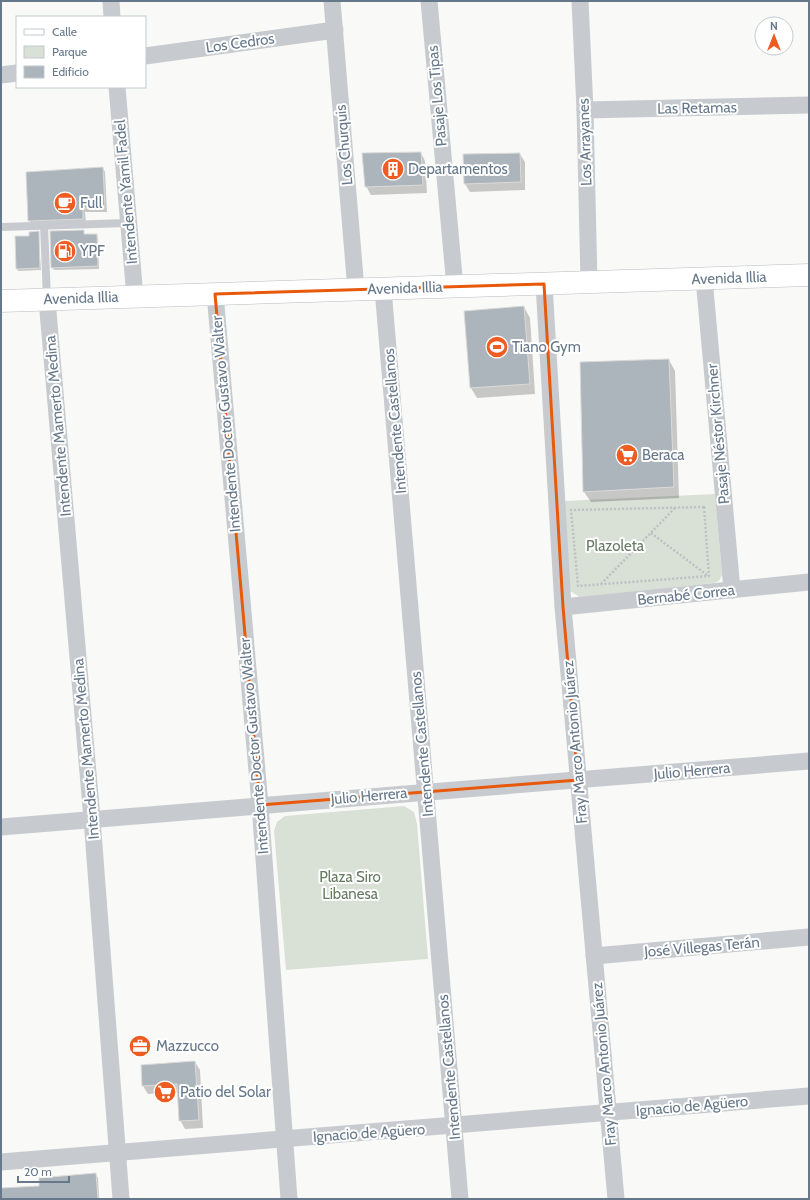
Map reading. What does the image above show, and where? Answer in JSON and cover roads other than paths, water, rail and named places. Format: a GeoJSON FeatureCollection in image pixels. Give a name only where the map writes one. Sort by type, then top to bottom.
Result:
{"type":"FeatureCollection","features":[{"type":"Feature","properties":{"kind":"main road","name":"Avenida Illia"},"geometry":{"type":"LineString","coordinates":[[1,301],[809,275]]}},
{"type":"Feature","properties":{"kind":"street"},"geometry":{"type":"LineString","coordinates":[[111,1],[112,16]]}},
{"type":"Feature","properties":{"kind":"street","name":"Los Churquis"},"geometry":{"type":"LineString","coordinates":[[332,1],[356,290]]}},
{"type":"Feature","properties":{"kind":"street","name":"Pasaje Los Tipas"},"geometry":{"type":"LineString","coordinates":[[429,1],[455,287]]}},
{"type":"Feature","properties":{"kind":"street","name":"Los Arrayanes"},"geometry":{"type":"LineString","coordinates":[[580,1],[585,110],[589,282]]}},
{"type":"Feature","properties":{"kind":"street","name":"Los Cedros"},"geometry":{"type":"LineString","coordinates":[[146,56],[335,30]]}},
{"type":"Feature","properties":{"kind":"street"},"geometry":{"type":"LineString","coordinates":[[1,75],[16,73]]}},
{"type":"Feature","properties":{"kind":"street","name":"Intendente Yamil Fadel"},"geometry":{"type":"LineString","coordinates":[[117,88],[135,297]]}},
{"type":"Feature","properties":{"kind":"street","name":"Las Retamas"},"geometry":{"type":"LineString","coordinates":[[585,110],[809,105]]}},
{"type":"Feature","properties":{"kind":"street","name":"Pasaje Néstor Kirchner"},"geometry":{"type":"LineString","coordinates":[[704,278],[732,590]]}},
{"type":"Feature","properties":{"kind":"street","name":"Fray Marco Antonio Juárez"},"geometry":{"type":"LineString","coordinates":[[544,284],[563,607],[616,1199]]}},
{"type":"Feature","properties":{"kind":"street","name":"Intendente Castellanos"},"geometry":{"type":"LineString","coordinates":[[383,289],[460,1199]]}},
{"type":"Feature","properties":{"kind":"street","name":"Intendente Doctor Gustavo Walter"},"geometry":{"type":"LineString","coordinates":[[215,294],[260,805],[289,1199]]}},
{"type":"Feature","properties":{"kind":"street","name":"Intendente Mamerto Medina"},"geometry":{"type":"LineString","coordinates":[[47,300],[92,819],[121,1199]]}},
{"type":"Feature","properties":{"kind":"street","name":"Bernabé Correa"},"geometry":{"type":"LineString","coordinates":[[563,607],[809,582]]}},
{"type":"Feature","properties":{"kind":"street","name":"Julio Herrera"},"geometry":{"type":"LineString","coordinates":[[1,827],[426,791],[809,761]]}},
{"type":"Feature","properties":{"kind":"street","name":"José Villegas Terán"},"geometry":{"type":"LineString","coordinates":[[594,956],[809,937]]}},
{"type":"Feature","properties":{"kind":"street","name":"Ignacio de Agüero"},"geometry":{"type":"LineString","coordinates":[[1,1162],[454,1127],[809,1096]]}},
{"type":"Feature","properties":{"kind":"lane"},"geometry":{"type":"LineString","coordinates":[[1,227],[128,223]]}},
{"type":"Feature","properties":{"kind":"lane"},"geometry":{"type":"LineString","coordinates":[[44,225],[47,300]]}},
{"type":"Feature","properties":{"kind":"place","name":"Departamentos"},"geometry":{"type":"Point","coordinates":[393,169]}},
{"type":"Feature","properties":{"kind":"place","name":"Full"},"geometry":{"type":"Point","coordinates":[65,203]}},
{"type":"Feature","properties":{"kind":"place","name":"YPF"},"geometry":{"type":"Point","coordinates":[65,251]}},
{"type":"Feature","properties":{"kind":"place","name":"Tiano Gym"},"geometry":{"type":"Point","coordinates":[497,347]}},
{"type":"Feature","properties":{"kind":"place","name":"Beraca"},"geometry":{"type":"Point","coordinates":[627,455]}},
{"type":"Feature","properties":{"kind":"place","name":"Mazzucco"},"geometry":{"type":"Point","coordinates":[140,1046]}},
{"type":"Feature","properties":{"kind":"place","name":"Patio del Solar"},"geometry":{"type":"Point","coordinates":[165,1092]}},
{"type":"Feature","properties":{"kind":"park label","name":"Plazoleta"},"geometry":{"type":"Point","coordinates":[615,546]}},
{"type":"Feature","properties":{"kind":"park label","name":"Plaza Siro Libanesa"},"geometry":{"type":"Point","coordinates":[350,886]}}]}
